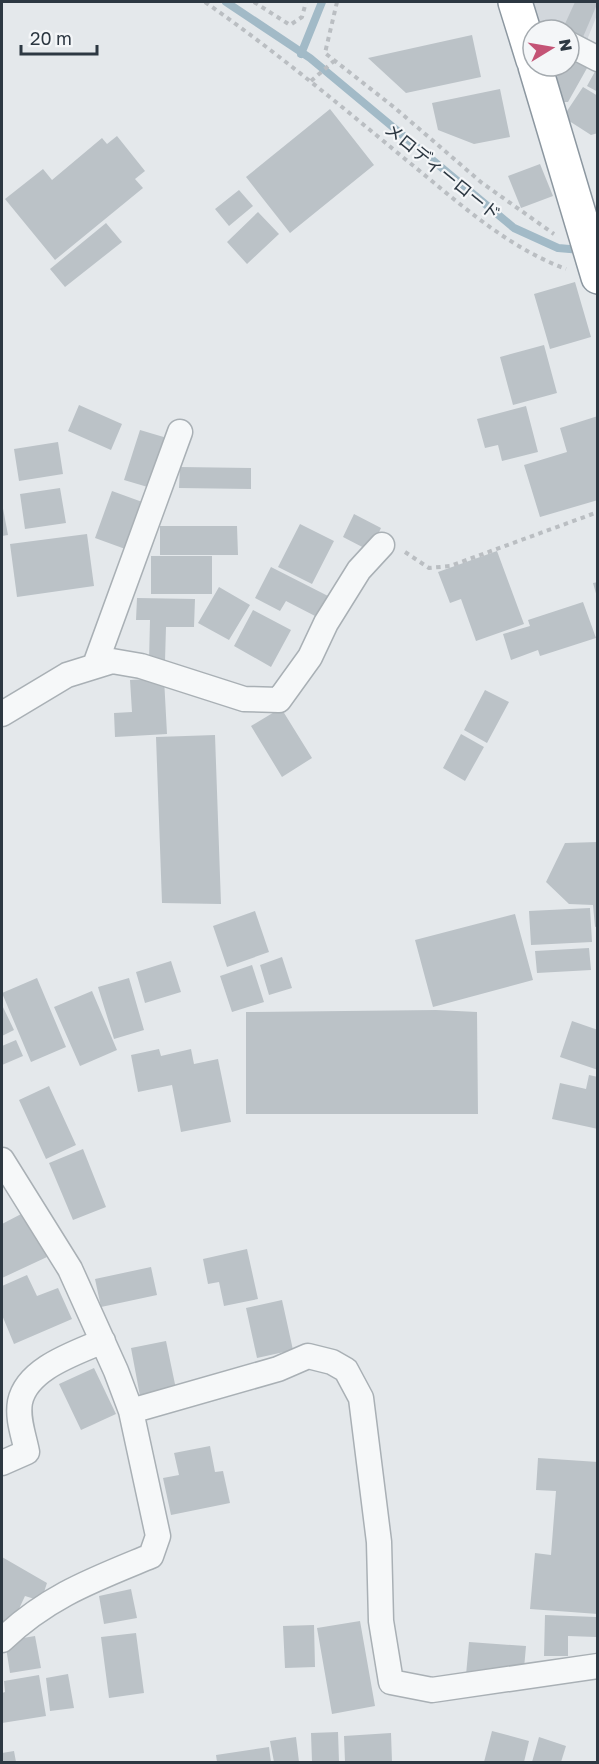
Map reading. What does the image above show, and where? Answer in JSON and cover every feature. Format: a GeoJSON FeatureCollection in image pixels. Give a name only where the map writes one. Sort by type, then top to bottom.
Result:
{"type":"FeatureCollection","features":[{"type":"Feature","properties":{"kind":"highway"},"geometry":{"type":"LineString","coordinates":[[538,78],[589,260]]}},
{"type":"Feature","properties":{"kind":"street"},"geometry":{"type":"LineString","coordinates":[[581,50],[597,59]]}},
{"type":"Feature","properties":{"kind":"street"},"geometry":{"type":"LineString","coordinates":[[95,665],[180,432]]}},
{"type":"Feature","properties":{"kind":"street"},"geometry":{"type":"LineString","coordinates":[[2,714],[67,675],[112,661],[141,666],[244,699],[279,700],[310,657],[326,623],[359,570],[382,545]]}},
{"type":"Feature","properties":{"kind":"street"},"geometry":{"type":"LineString","coordinates":[[2,1160],[70,1269],[103,1341],[131,1411],[158,1536],[151,1556],[70,1590],[36,1609],[2,1640]]}},
{"type":"Feature","properties":{"kind":"street"},"geometry":{"type":"LineString","coordinates":[[2,1463],[27,1452],[20,1407],[21,1400],[34,1378],[60,1360],[103,1341]]}},
{"type":"Feature","properties":{"kind":"street"},"geometry":{"type":"LineString","coordinates":[[131,1411],[278,1369],[308,1356],[332,1362],[346,1370],[362,1398],[380,1542],[381,1621],[391,1683],[432,1690],[597,1666]]}},
{"type":"Feature","properties":{"kind":"path","name":"メロディーロード"},"geometry":{"type":"LineString","coordinates":[[206,2],[311,81],[479,219],[534,257],[589,260]]}},
{"type":"Feature","properties":{"kind":"path"},"geometry":{"type":"LineString","coordinates":[[254,2],[290,25],[302,17],[306,2]]}},
{"type":"Feature","properties":{"kind":"path"},"geometry":{"type":"LineString","coordinates":[[311,81],[334,61],[325,53],[338,2]]}},
{"type":"Feature","properties":{"kind":"path","name":"メロディーロード"},"geometry":{"type":"LineString","coordinates":[[334,61],[395,108],[482,183],[589,260]]}},
{"type":"Feature","properties":{"kind":"path"},"geometry":{"type":"LineString","coordinates":[[382,545],[399,548],[429,568],[450,566],[597,512]]}},
{"type":"Feature","properties":{"kind":"shaded area"},"geometry":{"type":"Polygon","coordinates":[[[528,2],[597,2],[597,15],[585,45],[581,43],[581,18],[533,18],[528,2]]]}},
{"type":"Feature","properties":{"kind":"building"},"geometry":{"type":"Polygon","coordinates":[[[575,2],[598,2],[583,37],[581,36],[581,18],[568,18],[575,2]]]}},
{"type":"Feature","properties":{"kind":"building"},"geometry":{"type":"Polygon","coordinates":[[[472,35],[481,77],[406,93],[368,58],[472,35]]]}},
{"type":"Feature","properties":{"kind":"building"},"geometry":{"type":"Polygon","coordinates":[[[581,55],[591,61],[568,102],[557,102],[550,78],[581,78],[581,55]]]}},
{"type":"Feature","properties":{"kind":"building"},"geometry":{"type":"Polygon","coordinates":[[[598,66],[598,92],[587,86],[598,66]]]}},
{"type":"Feature","properties":{"kind":"building"},"geometry":{"type":"Polygon","coordinates":[[[583,87],[598,96],[598,133],[591,135],[563,117],[583,87]]]}},
{"type":"Feature","properties":{"kind":"building"},"geometry":{"type":"Polygon","coordinates":[[[500,89],[510,137],[474,144],[438,130],[432,103],[500,89]]]}},
{"type":"Feature","properties":{"kind":"building"},"geometry":{"type":"Polygon","coordinates":[[[330,109],[374,165],[290,233],[246,177],[330,109]]]}},
{"type":"Feature","properties":{"kind":"building"},"geometry":{"type":"Polygon","coordinates":[[[117,136],[145,171],[135,179],[143,188],[55,260],[5,199],[43,169],[52,180],[102,138],[107,144],[117,136]]]}},
{"type":"Feature","properties":{"kind":"building"},"geometry":{"type":"Polygon","coordinates":[[[540,164],[553,196],[521,208],[508,176],[540,164]]]}},
{"type":"Feature","properties":{"kind":"building"},"geometry":{"type":"Polygon","coordinates":[[[239,190],[253,206],[229,226],[215,209],[239,190]]]}},
{"type":"Feature","properties":{"kind":"building"},"geometry":{"type":"Polygon","coordinates":[[[258,212],[279,234],[247,264],[227,242],[258,212]]]}},
{"type":"Feature","properties":{"kind":"building"},"geometry":{"type":"Polygon","coordinates":[[[106,223],[122,242],[65,287],[50,269],[106,223]]]}},
{"type":"Feature","properties":{"kind":"building"},"geometry":{"type":"Polygon","coordinates":[[[575,282],[591,337],[550,349],[534,294],[575,282]]]}},
{"type":"Feature","properties":{"kind":"building"},"geometry":{"type":"Polygon","coordinates":[[[544,345],[557,393],[513,405],[500,357],[544,345]]]}},
{"type":"Feature","properties":{"kind":"building"},"geometry":{"type":"Polygon","coordinates":[[[79,405],[122,424],[111,450],[68,431],[79,405]]]}},
{"type":"Feature","properties":{"kind":"building"},"geometry":{"type":"Polygon","coordinates":[[[526,406],[538,452],[502,461],[498,445],[485,448],[477,419],[526,406]]]}},
{"type":"Feature","properties":{"kind":"building"},"geometry":{"type":"Polygon","coordinates":[[[598,416],[598,500],[540,517],[524,465],[567,452],[560,428],[598,416]]]}},
{"type":"Feature","properties":{"kind":"building"},"geometry":{"type":"Polygon","coordinates":[[[140,430],[167,438],[151,488],[124,480],[140,430]]]}},
{"type":"Feature","properties":{"kind":"building"},"geometry":{"type":"Polygon","coordinates":[[[58,442],[63,474],[19,481],[14,449],[58,442]]]}},
{"type":"Feature","properties":{"kind":"building"},"geometry":{"type":"Polygon","coordinates":[[[180,467],[251,468],[251,489],[179,488],[180,467]]]}},
{"type":"Feature","properties":{"kind":"building"},"geometry":{"type":"Polygon","coordinates":[[[60,488],[66,523],[25,529],[20,494],[60,488]]]}},
{"type":"Feature","properties":{"kind":"building"},"geometry":{"type":"Polygon","coordinates":[[[112,491],[145,503],[128,550],[95,538],[112,491]]]}},
{"type":"Feature","properties":{"kind":"building"},"geometry":{"type":"Polygon","coordinates":[[[2,503],[8,535],[2,536],[2,503]]]}},
{"type":"Feature","properties":{"kind":"building"},"geometry":{"type":"Polygon","coordinates":[[[354,514],[381,528],[370,551],[343,537],[354,514]]]}},
{"type":"Feature","properties":{"kind":"building"},"geometry":{"type":"Polygon","coordinates":[[[300,524],[334,541],[312,584],[278,567],[300,524]]]}},
{"type":"Feature","properties":{"kind":"building"},"geometry":{"type":"Polygon","coordinates":[[[160,526],[237,526],[238,555],[160,555],[160,526]]]}},
{"type":"Feature","properties":{"kind":"building"},"geometry":{"type":"Polygon","coordinates":[[[87,534],[94,586],[17,597],[10,544],[87,534]]]}},
{"type":"Feature","properties":{"kind":"building"},"geometry":{"type":"Polygon","coordinates":[[[497,551],[524,624],[476,641],[461,599],[450,603],[438,572],[497,551]]]}},
{"type":"Feature","properties":{"kind":"building"},"geometry":{"type":"Polygon","coordinates":[[[151,556],[212,556],[212,594],[151,594],[151,556]]]}},
{"type":"Feature","properties":{"kind":"building"},"geometry":{"type":"Polygon","coordinates":[[[271,567],[328,596],[317,617],[286,601],[280,611],[255,598],[271,567]]]}},
{"type":"Feature","properties":{"kind":"building"},"geometry":{"type":"Polygon","coordinates":[[[598,582],[598,597],[597,597],[593,583],[598,582]]]}},
{"type":"Feature","properties":{"kind":"building"},"geometry":{"type":"Polygon","coordinates":[[[219,587],[250,605],[229,640],[198,623],[219,587]]]}},
{"type":"Feature","properties":{"kind":"building"},"geometry":{"type":"Polygon","coordinates":[[[137,598],[195,599],[194,627],[166,627],[165,661],[149,661],[150,620],[136,620],[137,598]]]}},
{"type":"Feature","properties":{"kind":"building"},"geometry":{"type":"Polygon","coordinates":[[[583,602],[596,638],[540,656],[538,650],[511,660],[503,634],[530,626],[528,620],[583,602]]]}},
{"type":"Feature","properties":{"kind":"building"},"geometry":{"type":"Polygon","coordinates":[[[253,610],[291,630],[271,667],[234,646],[253,610]]]}},
{"type":"Feature","properties":{"kind":"building"},"geometry":{"type":"Polygon","coordinates":[[[164,678],[167,734],[115,737],[114,713],[132,712],[130,680],[164,678]]]}},
{"type":"Feature","properties":{"kind":"building"},"geometry":{"type":"Polygon","coordinates":[[[485,690],[509,702],[487,743],[464,730],[485,690]]]}},
{"type":"Feature","properties":{"kind":"building"},"geometry":{"type":"Polygon","coordinates":[[[281,708],[312,758],[282,777],[251,726],[281,708]]]}},
{"type":"Feature","properties":{"kind":"building"},"geometry":{"type":"Polygon","coordinates":[[[461,734],[484,747],[465,781],[443,768],[461,734]]]}},
{"type":"Feature","properties":{"kind":"building"},"geometry":{"type":"Polygon","coordinates":[[[215,735],[221,904],[162,903],[156,737],[215,735]]]}},
{"type":"Feature","properties":{"kind":"building"},"geometry":{"type":"Polygon","coordinates":[[[598,842],[598,926],[595,927],[593,905],[569,904],[546,882],[565,843],[598,842]]]}},
{"type":"Feature","properties":{"kind":"building"},"geometry":{"type":"Polygon","coordinates":[[[590,908],[592,942],[531,945],[529,911],[590,908]]]}},
{"type":"Feature","properties":{"kind":"building"},"geometry":{"type":"Polygon","coordinates":[[[255,911],[269,952],[227,967],[213,926],[255,911]]]}},
{"type":"Feature","properties":{"kind":"building"},"geometry":{"type":"Polygon","coordinates":[[[515,914],[533,980],[433,1007],[415,940],[515,914]]]}},
{"type":"Feature","properties":{"kind":"building"},"geometry":{"type":"Polygon","coordinates":[[[589,948],[591,970],[537,973],[535,951],[589,948]]]}},
{"type":"Feature","properties":{"kind":"building"},"geometry":{"type":"Polygon","coordinates":[[[282,957],[292,988],[269,995],[260,965],[282,957]]]}},
{"type":"Feature","properties":{"kind":"building"},"geometry":{"type":"Polygon","coordinates":[[[171,961],[181,992],[145,1003],[136,972],[171,961]]]}},
{"type":"Feature","properties":{"kind":"building"},"geometry":{"type":"Polygon","coordinates":[[[252,965],[264,1002],[232,1012],[220,976],[252,965]]]}},
{"type":"Feature","properties":{"kind":"building"},"geometry":{"type":"Polygon","coordinates":[[[37,978],[66,1047],[31,1062],[2,993],[37,978]]]}},
{"type":"Feature","properties":{"kind":"building"},"geometry":{"type":"Polygon","coordinates":[[[129,978],[144,1030],[114,1039],[98,987],[129,978]]]}},
{"type":"Feature","properties":{"kind":"building"},"geometry":{"type":"Polygon","coordinates":[[[92,991],[117,1050],[80,1066],[54,1007],[92,991]]]}},
{"type":"Feature","properties":{"kind":"building"},"geometry":{"type":"Polygon","coordinates":[[[2,1005],[14,1030],[2,1036],[2,1005]]]}},
{"type":"Feature","properties":{"kind":"building"},"geometry":{"type":"Polygon","coordinates":[[[436,1010],[477,1012],[478,1114],[246,1114],[246,1012],[436,1010]]]}},
{"type":"Feature","properties":{"kind":"building"},"geometry":{"type":"Polygon","coordinates":[[[572,1021],[598,1030],[598,1070],[560,1057],[572,1021]]]}},
{"type":"Feature","properties":{"kind":"building"},"geometry":{"type":"Polygon","coordinates":[[[16,1040],[23,1056],[2,1065],[2,1046],[16,1040]]]}},
{"type":"Feature","properties":{"kind":"building"},"geometry":{"type":"Polygon","coordinates":[[[159,1049],[161,1056],[191,1049],[194,1064],[218,1059],[231,1122],[181,1132],[172,1085],[138,1092],[131,1055],[159,1049]]]}},
{"type":"Feature","properties":{"kind":"building"},"geometry":{"type":"Polygon","coordinates":[[[589,1075],[598,1077],[598,1129],[552,1119],[560,1083],[586,1089],[589,1075]]]}},
{"type":"Feature","properties":{"kind":"building"},"geometry":{"type":"Polygon","coordinates":[[[49,1086],[76,1145],[46,1159],[19,1100],[49,1086]]]}},
{"type":"Feature","properties":{"kind":"building"},"geometry":{"type":"Polygon","coordinates":[[[83,1149],[106,1207],[73,1220],[49,1163],[83,1149]]]}},
{"type":"Feature","properties":{"kind":"building"},"geometry":{"type":"Polygon","coordinates":[[[25,1212],[47,1257],[2,1278],[2,1224],[25,1212]]]}},
{"type":"Feature","properties":{"kind":"building"},"geometry":{"type":"Polygon","coordinates":[[[247,1249],[258,1299],[224,1306],[219,1282],[208,1284],[203,1259],[247,1249]]]}},
{"type":"Feature","properties":{"kind":"building"},"geometry":{"type":"Polygon","coordinates":[[[151,1267],[157,1295],[101,1307],[95,1279],[151,1267]]]}},
{"type":"Feature","properties":{"kind":"building"},"geometry":{"type":"Polygon","coordinates":[[[27,1275],[37,1296],[58,1288],[72,1319],[14,1344],[2,1315],[2,1286],[27,1275]]]}},
{"type":"Feature","properties":{"kind":"building"},"geometry":{"type":"Polygon","coordinates":[[[282,1300],[293,1350],[257,1358],[246,1308],[282,1300]]]}},
{"type":"Feature","properties":{"kind":"building"},"geometry":{"type":"Polygon","coordinates":[[[166,1341],[176,1389],[140,1396],[131,1348],[166,1341]]]}},
{"type":"Feature","properties":{"kind":"building"},"geometry":{"type":"Polygon","coordinates":[[[94,1368],[116,1414],[81,1430],[59,1384],[94,1368]]]}},
{"type":"Feature","properties":{"kind":"building"},"geometry":{"type":"Polygon","coordinates":[[[210,1446],[215,1472],[223,1471],[230,1503],[171,1515],[163,1478],[179,1475],[174,1453],[210,1446]]]}},
{"type":"Feature","properties":{"kind":"building"},"geometry":{"type":"Polygon","coordinates":[[[538,1458],[598,1462],[598,1614],[530,1609],[535,1553],[551,1555],[556,1491],[536,1490],[538,1458]]]}},
{"type":"Feature","properties":{"kind":"building"},"geometry":{"type":"Polygon","coordinates":[[[2,1557],[47,1583],[41,1601],[25,1596],[12,1624],[2,1621],[2,1557]]]}},
{"type":"Feature","properties":{"kind":"building"},"geometry":{"type":"Polygon","coordinates":[[[131,1589],[137,1618],[104,1624],[99,1596],[131,1589]]]}},
{"type":"Feature","properties":{"kind":"building"},"geometry":{"type":"Polygon","coordinates":[[[545,1615],[596,1617],[596,1637],[568,1636],[568,1656],[544,1656],[545,1615]]]}},
{"type":"Feature","properties":{"kind":"building"},"geometry":{"type":"Polygon","coordinates":[[[360,1621],[375,1706],[332,1714],[317,1628],[360,1621]]]}},
{"type":"Feature","properties":{"kind":"building"},"geometry":{"type":"Polygon","coordinates":[[[314,1625],[315,1667],[285,1668],[283,1626],[314,1625]]]}},
{"type":"Feature","properties":{"kind":"building"},"geometry":{"type":"Polygon","coordinates":[[[136,1633],[144,1693],[109,1698],[101,1637],[136,1633]]]}},
{"type":"Feature","properties":{"kind":"building"},"geometry":{"type":"Polygon","coordinates":[[[35,1636],[41,1668],[10,1673],[5,1641],[35,1636]]]}},
{"type":"Feature","properties":{"kind":"building"},"geometry":{"type":"Polygon","coordinates":[[[469,1642],[526,1646],[523,1680],[466,1675],[469,1642]]]}},
{"type":"Feature","properties":{"kind":"building"},"geometry":{"type":"Polygon","coordinates":[[[68,1674],[74,1708],[50,1711],[46,1678],[68,1674]]]}},
{"type":"Feature","properties":{"kind":"building"},"geometry":{"type":"Polygon","coordinates":[[[39,1675],[46,1716],[2,1723],[4,1681],[39,1675]]]}},
{"type":"Feature","properties":{"kind":"building"},"geometry":{"type":"Polygon","coordinates":[[[492,1731],[529,1741],[524,1762],[484,1762],[492,1731]]]}},
{"type":"Feature","properties":{"kind":"building"},"geometry":{"type":"Polygon","coordinates":[[[338,1732],[339,1762],[312,1762],[311,1733],[338,1732]]]}},
{"type":"Feature","properties":{"kind":"building"},"geometry":{"type":"Polygon","coordinates":[[[391,1733],[392,1762],[345,1762],[344,1736],[391,1733]]]}},
{"type":"Feature","properties":{"kind":"building"},"geometry":{"type":"Polygon","coordinates":[[[296,1737],[299,1762],[274,1762],[270,1741],[296,1737]]]}},
{"type":"Feature","properties":{"kind":"building"},"geometry":{"type":"Polygon","coordinates":[[[539,1737],[566,1746],[561,1762],[532,1762],[539,1737]]]}},
{"type":"Feature","properties":{"kind":"building"},"geometry":{"type":"Polygon","coordinates":[[[269,1747],[271,1762],[217,1762],[216,1755],[269,1747]]]}},
{"type":"Feature","properties":{"kind":"building"},"geometry":{"type":"Polygon","coordinates":[[[14,1751],[16,1762],[2,1762],[2,1753],[14,1751]]]}},
{"type":"Feature","properties":{"kind":"waterway"},"geometry":{"type":"LineString","coordinates":[[226,2],[310,58],[514,228],[558,248],[581,250]]}},
{"type":"Feature","properties":{"kind":"waterway"},"geometry":{"type":"LineString","coordinates":[[301,54],[322,2]]}}]}
